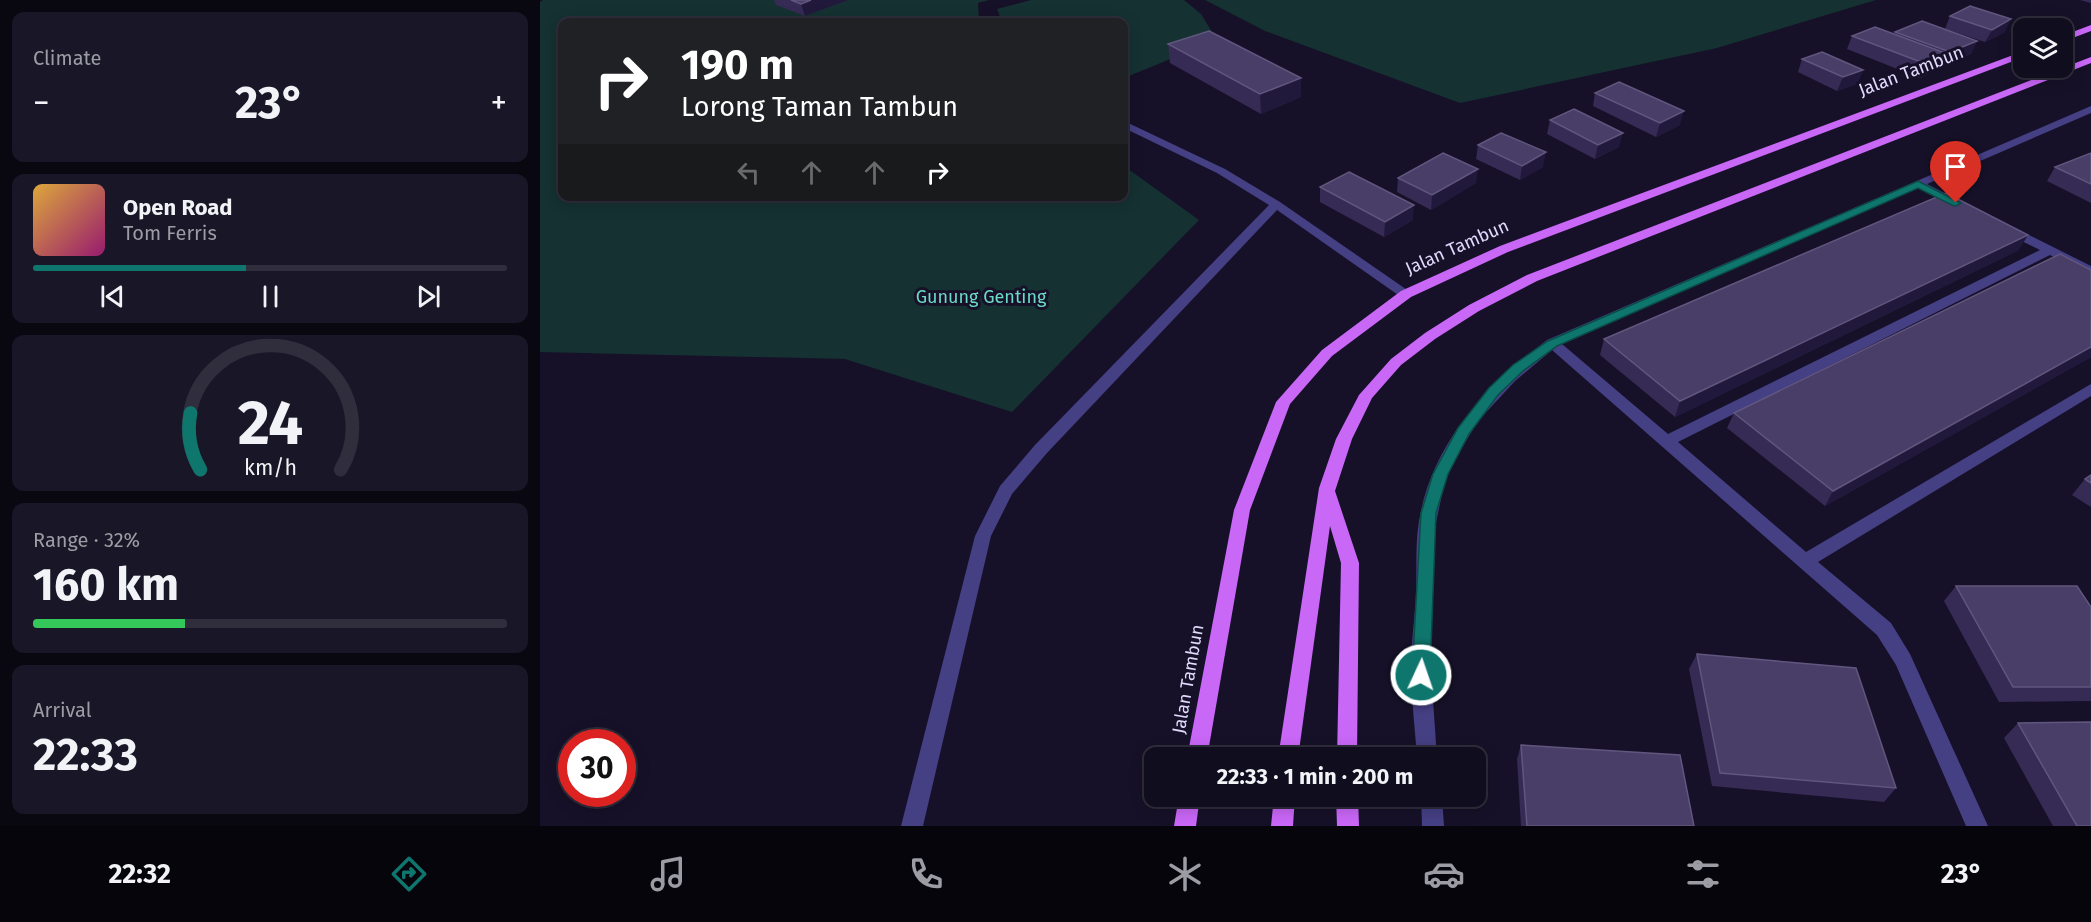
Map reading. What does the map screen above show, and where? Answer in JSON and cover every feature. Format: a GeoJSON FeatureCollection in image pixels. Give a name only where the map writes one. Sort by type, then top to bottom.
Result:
{"type":"FeatureCollection","features":[{"type":"Feature","properties":{"kind":"main road"},"geometry":{"type":"LineString","coordinates":[[2073,35],[2091,28]]}},
{"type":"Feature","properties":{"kind":"main road","name":"Jalan Tambun"},"geometry":{"type":"LineString","coordinates":[[1199,747],[1242,510],[1283,402],[1327,352],[1406,294],[1504,249],[2013,58]]}},
{"type":"Feature","properties":{"kind":"main road"},"geometry":{"type":"LineString","coordinates":[[1289,747],[1327,488],[1344,439],[1366,395],[1396,362],[1430,336],[1474,308],[1532,278],[2091,60]]}},
{"type":"Feature","properties":{"kind":"main road"},"geometry":{"type":"LineString","coordinates":[[1327,488],[1350,563],[1347,747]]}},
{"type":"Feature","properties":{"kind":"main road"},"geometry":{"type":"LineString","coordinates":[[1185,826],[1188,807]]}},
{"type":"Feature","properties":{"kind":"main road"},"geometry":{"type":"LineString","coordinates":[[1282,826],[1284,807]]}},
{"type":"Feature","properties":{"kind":"main road"},"geometry":{"type":"LineString","coordinates":[[1347,807],[1348,826]]}},
{"type":"Feature","properties":{"kind":"street"},"geometry":{"type":"LineString","coordinates":[[1426,747],[1421,675],[1428,513],[1441,474],[1470,420],[1493,392],[1518,368],[1552,344],[2091,109]]}},
{"type":"Feature","properties":{"kind":"street"},"geometry":{"type":"LineString","coordinates":[[1128,126],[1221,171],[1276,204],[1406,294]]}},
{"type":"Feature","properties":{"kind":"street"},"geometry":{"type":"LineString","coordinates":[[1918,184],[1969,209]]}},
{"type":"Feature","properties":{"kind":"street"},"geometry":{"type":"LineString","coordinates":[[912,826],[983,536],[1006,490],[1041,449],[1276,204]]}},
{"type":"Feature","properties":{"kind":"street"},"geometry":{"type":"LineString","coordinates":[[1999,225],[2091,271]]}},
{"type":"Feature","properties":{"kind":"street"},"geometry":{"type":"LineString","coordinates":[[1665,442],[2050,250]]}},
{"type":"Feature","properties":{"kind":"street"},"geometry":{"type":"LineString","coordinates":[[1552,344],[1884,629],[1903,660],[1977,826]]}},
{"type":"Feature","properties":{"kind":"street"},"geometry":{"type":"LineString","coordinates":[[1806,560],[2091,389]]}},
{"type":"Feature","properties":{"kind":"street"},"geometry":{"type":"LineString","coordinates":[[1432,807],[1433,826]]}},
{"type":"Feature","properties":{"kind":"green space","name":"Gunung Genting"},"geometry":{"type":"Polygon","coordinates":[[[543,0],[989,0],[978,3],[979,18],[558,18],[558,201],[1128,201],[1128,169],[1199,220],[1012,412],[845,359],[540,352],[540,2],[543,0]]]}},
{"type":"Feature","properties":{"kind":"green space"},"geometry":{"type":"Polygon","coordinates":[[[1031,0],[1184,0],[1201,14],[1217,40],[1128,76],[1128,18],[1000,18],[997,9],[1031,0]]]}},
{"type":"Feature","properties":{"kind":"green space"},"geometry":{"type":"Polygon","coordinates":[[[1205,0],[1876,0],[1717,48],[1460,103],[1265,31],[1205,0]]]}},
{"type":"Feature","properties":{"kind":"building"},"geometry":{"type":"Polygon","coordinates":[[[791,0],[811,0],[801,4],[791,0]]]}},
{"type":"Feature","properties":{"kind":"building"},"geometry":{"type":"Polygon","coordinates":[[[1970,6],[2011,19],[1992,30],[1950,16],[1970,6]]]}},
{"type":"Feature","properties":{"kind":"building"},"geometry":{"type":"Polygon","coordinates":[[[1922,21],[1977,41],[1950,52],[1895,32],[1922,21]]]}},
{"type":"Feature","properties":{"kind":"building"},"geometry":{"type":"Polygon","coordinates":[[[1875,27],[1948,54],[1926,64],[1852,36],[1875,27]]]}},
{"type":"Feature","properties":{"kind":"building"},"geometry":{"type":"Polygon","coordinates":[[[1209,31],[1301,78],[1260,94],[1168,44],[1209,31]]]}},
{"type":"Feature","properties":{"kind":"building"},"geometry":{"type":"Polygon","coordinates":[[[1822,52],[1863,70],[1843,77],[1802,59],[1822,52]]]}},
{"type":"Feature","properties":{"kind":"building"},"geometry":{"type":"Polygon","coordinates":[[[1619,82],[1684,111],[1660,123],[1595,93],[1619,82]]]}},
{"type":"Feature","properties":{"kind":"building"},"geometry":{"type":"Polygon","coordinates":[[[1574,109],[1623,133],[1598,145],[1550,120],[1574,109]]]}},
{"type":"Feature","properties":{"kind":"building"},"geometry":{"type":"Polygon","coordinates":[[[1501,133],[1546,152],[1522,166],[1478,145],[1501,133]]]}},
{"type":"Feature","properties":{"kind":"building"},"geometry":{"type":"Polygon","coordinates":[[[1443,153],[1478,169],[1432,195],[1398,178],[1443,153]]]}},
{"type":"Feature","properties":{"kind":"building"},"geometry":{"type":"Polygon","coordinates":[[[2091,153],[2091,184],[2055,167],[2091,153]]]}},
{"type":"Feature","properties":{"kind":"building"},"geometry":{"type":"Polygon","coordinates":[[[1349,172],[1414,205],[1385,222],[1320,187],[1349,172]]]}},
{"type":"Feature","properties":{"kind":"building"},"geometry":{"type":"Polygon","coordinates":[[[1946,193],[2028,235],[1680,401],[1604,339],[1946,193]]]}},
{"type":"Feature","properties":{"kind":"building"},"geometry":{"type":"Polygon","coordinates":[[[2060,254],[2091,270],[2091,347],[1833,491],[1734,413],[2060,254]]]}},
{"type":"Feature","properties":{"kind":"building"},"geometry":{"type":"Polygon","coordinates":[[[2091,475],[2091,483],[2085,479],[2091,475]]]}},
{"type":"Feature","properties":{"kind":"building"},"geometry":{"type":"Polygon","coordinates":[[[1956,586],[2077,586],[2091,607],[2091,687],[2013,687],[1956,586]]]}},
{"type":"Feature","properties":{"kind":"building"},"geometry":{"type":"Polygon","coordinates":[[[1697,654],[1856,668],[1896,788],[1720,773],[1697,654]]]}},
{"type":"Feature","properties":{"kind":"building"},"geometry":{"type":"Polygon","coordinates":[[[2091,722],[2091,826],[2077,826],[2018,723],[2091,722]]]}},
{"type":"Feature","properties":{"kind":"building"},"geometry":{"type":"Polygon","coordinates":[[[1521,745],[1680,755],[1694,826],[1527,826],[1521,745]]]}},
{"type":"Feature","properties":{"kind":"route"},"geometry":{"type":"LineString","coordinates":[[1421,675],[1428,513],[1441,474],[1463,431],[1493,392],[1518,368],[1552,344],[1918,184],[1956,203]]}}]}
